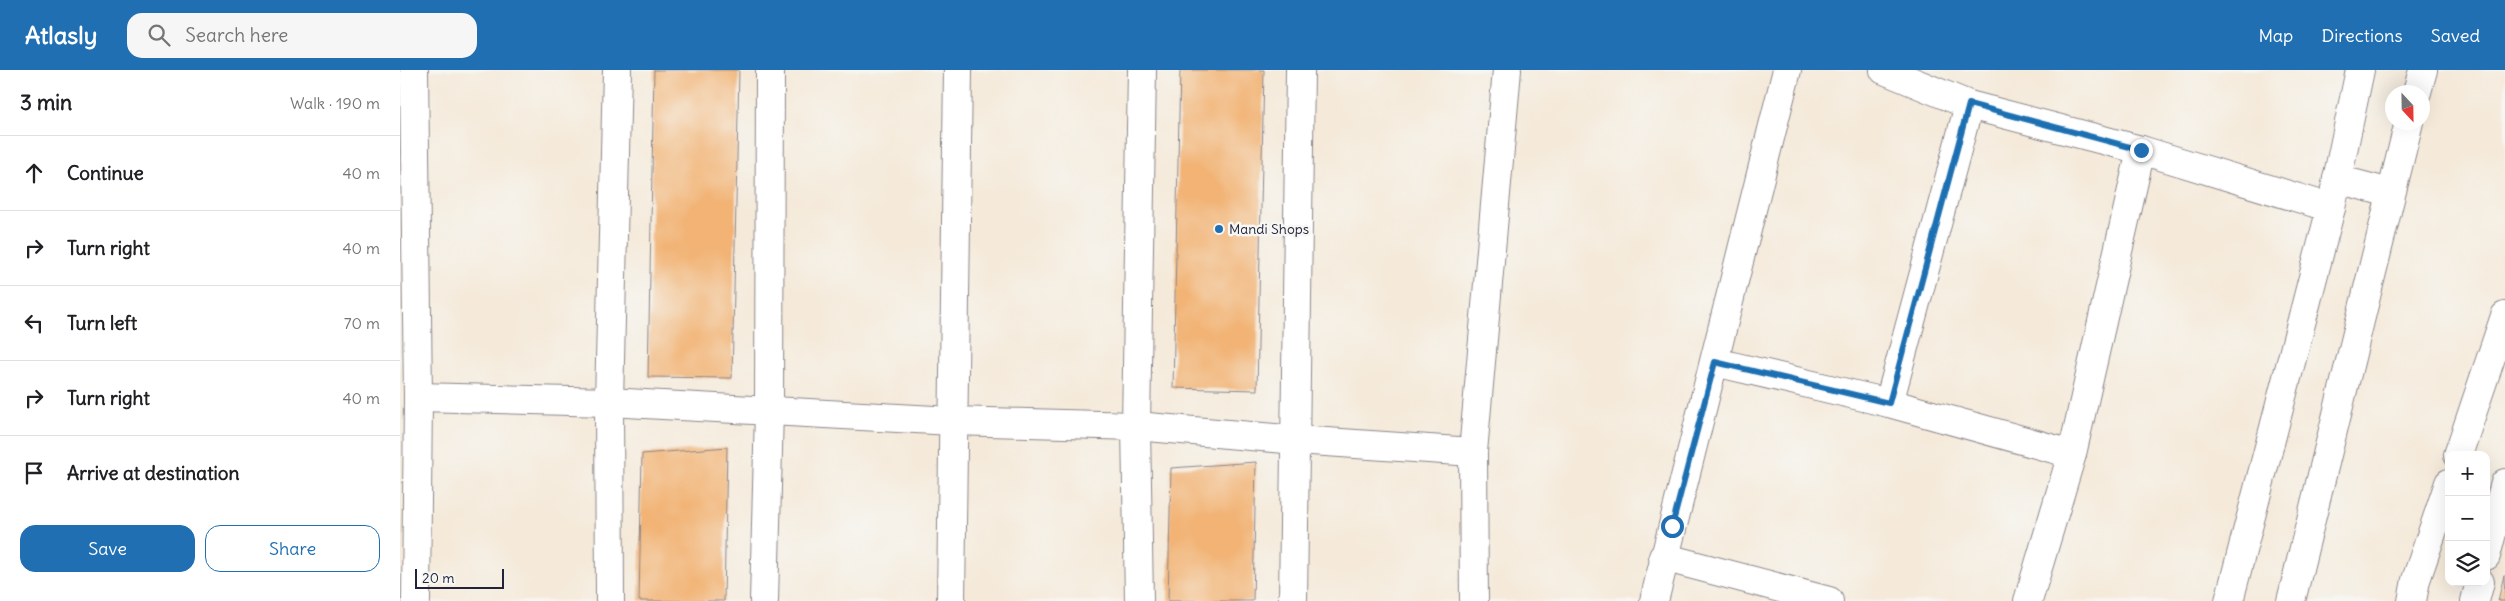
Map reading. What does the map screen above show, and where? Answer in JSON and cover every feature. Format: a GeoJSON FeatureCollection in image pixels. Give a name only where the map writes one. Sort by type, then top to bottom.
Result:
{"type":"FeatureCollection","features":[{"type":"Feature","properties":{"kind":"street"},"geometry":{"type":"LineString","coordinates":[[414,70],[418,397],[416,601]]}},
{"type":"Feature","properties":{"kind":"street"},"geometry":{"type":"LineString","coordinates":[[610,601],[608,402],[617,70]]}},
{"type":"Feature","properties":{"kind":"street"},"geometry":{"type":"LineString","coordinates":[[764,601],[769,411],[770,70]]}},
{"type":"Feature","properties":{"kind":"street"},"geometry":{"type":"LineString","coordinates":[[951,601],[958,70]]}},
{"type":"Feature","properties":{"kind":"street"},"geometry":{"type":"LineString","coordinates":[[1139,601],[1136,426],[1142,70]]}},
{"type":"Feature","properties":{"kind":"street"},"geometry":{"type":"LineString","coordinates":[[1293,601],[1300,70]]}},
{"type":"Feature","properties":{"kind":"street"},"geometry":{"type":"LineString","coordinates":[[1474,601],[1473,452],[1507,70]]}},
{"type":"Feature","properties":{"kind":"street"},"geometry":{"type":"LineString","coordinates":[[1654,601],[1663,557],[1715,362],[1786,70]]}},
{"type":"Feature","properties":{"kind":"street"},"geometry":{"type":"LineString","coordinates":[[1884,70],[1969,104],[2141,150],[2330,208]]}},
{"type":"Feature","properties":{"kind":"street"},"geometry":{"type":"LineString","coordinates":[[2229,601],[2330,208],[2360,70]]}},
{"type":"Feature","properties":{"kind":"street"},"geometry":{"type":"LineString","coordinates":[[2419,85],[2422,70]]}},
{"type":"Feature","properties":{"kind":"street"},"geometry":{"type":"LineString","coordinates":[[1889,403],[1969,104]]}},
{"type":"Feature","properties":{"kind":"street"},"geometry":{"type":"LineString","coordinates":[[2291,601],[2407,130]]}},
{"type":"Feature","properties":{"kind":"street"},"geometry":{"type":"LineString","coordinates":[[2028,601],[2072,454],[2141,150]]}},
{"type":"Feature","properties":{"kind":"street"},"geometry":{"type":"LineString","coordinates":[[2337,179],[2390,193]]}},
{"type":"Feature","properties":{"kind":"street"},"geometry":{"type":"LineString","coordinates":[[2459,451],[2505,316]]}},
{"type":"Feature","properties":{"kind":"street"},"geometry":{"type":"LineString","coordinates":[[1715,362],[1889,403],[2072,454]]}},
{"type":"Feature","properties":{"kind":"street"},"geometry":{"type":"LineString","coordinates":[[418,397],[608,402],[952,421],[1136,426],[1296,440],[1473,452]]}},
{"type":"Feature","properties":{"kind":"street"},"geometry":{"type":"LineString","coordinates":[[2490,541],[2505,483]]}},
{"type":"Feature","properties":{"kind":"street"},"geometry":{"type":"LineString","coordinates":[[2412,601],[2416,580],[2445,495]]}},
{"type":"Feature","properties":{"kind":"street"},"geometry":{"type":"LineString","coordinates":[[1663,557],[1828,601]]}},
{"type":"Feature","properties":{"kind":"street"},"geometry":{"type":"LineString","coordinates":[[2475,601],[2479,586]]}},
{"type":"Feature","properties":{"kind":"building"},"geometry":{"type":"Polygon","coordinates":[[[654,70],[739,70],[732,378],[648,377],[654,70]]]}},
{"type":"Feature","properties":{"kind":"building","name":"Mandi Shops"},"geometry":{"type":"Polygon","coordinates":[[[1180,70],[1264,70],[1257,390],[1173,388],[1180,70]]]}},
{"type":"Feature","properties":{"kind":"building"},"geometry":{"type":"Polygon","coordinates":[[[727,447],[724,601],[639,601],[642,454],[727,447]]]}},
{"type":"Feature","properties":{"kind":"building"},"geometry":{"type":"Polygon","coordinates":[[[1256,462],[1253,601],[1168,601],[1171,468],[1256,462]]]}},
{"type":"Feature","properties":{"kind":"building"},"geometry":{"type":"Polygon","coordinates":[[[2504,575],[2505,601],[2498,601],[2504,575]]]}},
{"type":"Feature","properties":{"kind":"place","name":"Mandi Shops"},"geometry":{"type":"Point","coordinates":[1219,229]}},
{"type":"Feature","properties":{"kind":"route"},"geometry":{"type":"LineString","coordinates":[[1672,526],[1715,362],[1889,403],[1969,104],[2141,150]]}}]}
